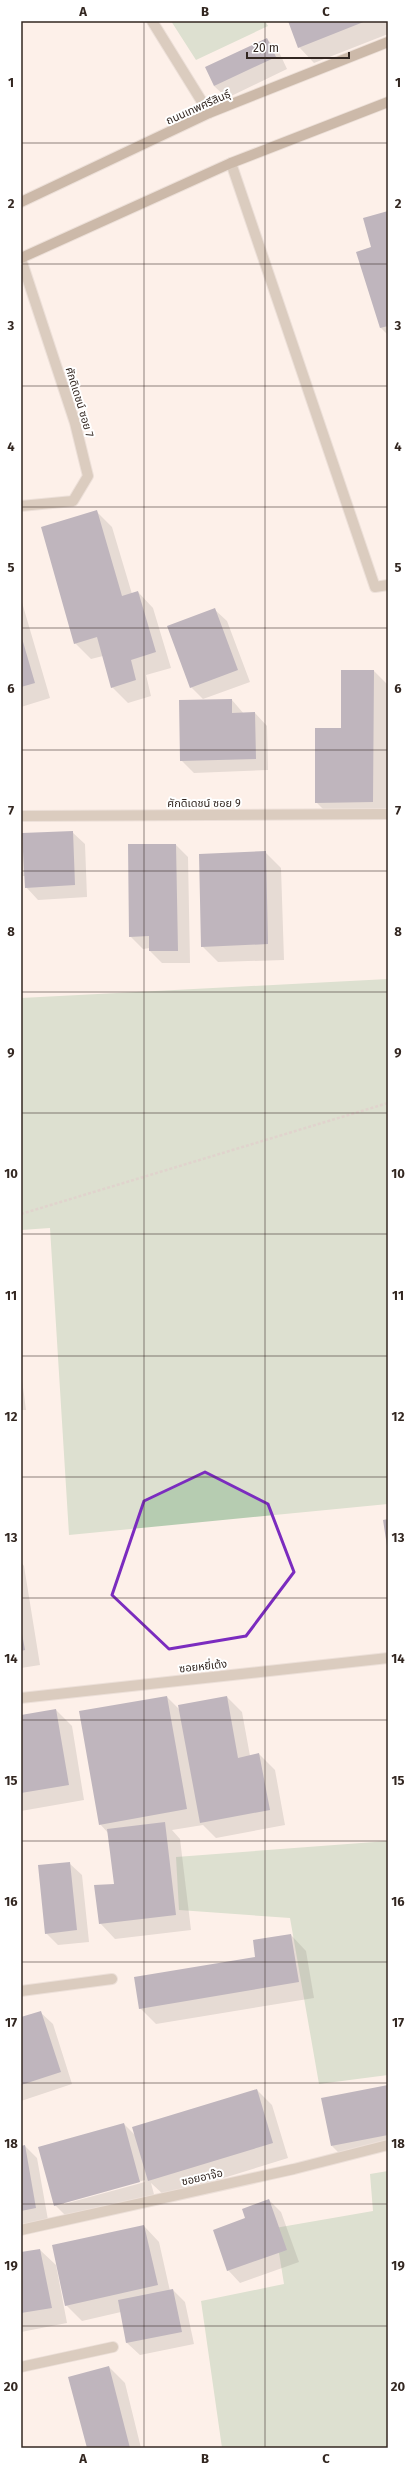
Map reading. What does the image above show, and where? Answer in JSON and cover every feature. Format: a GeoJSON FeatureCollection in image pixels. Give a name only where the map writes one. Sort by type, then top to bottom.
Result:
{"type":"FeatureCollection","features":[{"type":"Feature","properties":{"kind":"main road","name":"ถนนเทพศรีสินธุ์"},"geometry":{"type":"LineString","coordinates":[[21,202],[209,113],[388,42]]}},
{"type":"Feature","properties":{"kind":"main road"},"geometry":{"type":"LineString","coordinates":[[21,258],[231,163],[388,102]]}},
{"type":"Feature","properties":{"kind":"street"},"geometry":{"type":"LineString","coordinates":[[152,21],[209,113]]}},
{"type":"Feature","properties":{"kind":"street"},"geometry":{"type":"LineString","coordinates":[[231,163],[375,587],[388,585]]}},
{"type":"Feature","properties":{"kind":"street","name":"ศักดิเดชน์ ซอย 7"},"geometry":{"type":"LineString","coordinates":[[21,258],[75,423],[88,476],[73,501],[21,506]]}},
{"type":"Feature","properties":{"kind":"street","name":"ศักดิเดชน์ ซอย 9"},"geometry":{"type":"LineString","coordinates":[[21,816],[388,814]]}},
{"type":"Feature","properties":{"kind":"street","name":"ซอยหยี่เต้ง"},"geometry":{"type":"LineString","coordinates":[[21,1698],[388,1658]]}},
{"type":"Feature","properties":{"kind":"street"},"geometry":{"type":"LineString","coordinates":[[21,1991],[112,1979]]}},
{"type":"Feature","properties":{"kind":"street","name":"ซอยอาจ๊อ"},"geometry":{"type":"LineString","coordinates":[[21,2230],[294,2169],[388,2145]]}},
{"type":"Feature","properties":{"kind":"street"},"geometry":{"type":"LineString","coordinates":[[21,2367],[113,2347]]}},
{"type":"Feature","properties":{"kind":"path"},"geometry":{"type":"LineString","coordinates":[[21,1214],[388,1103]]}},
{"type":"Feature","properties":{"kind":"highlighted area"},"geometry":{"type":"Polygon","coordinates":[[[205,1472],[268,1504],[294,1572],[246,1636],[169,1649],[112,1595],[144,1501],[205,1472]]]}},
{"type":"Feature","properties":{"kind":"green space"},"geometry":{"type":"Polygon","coordinates":[[[171,21],[265,21],[268,26],[196,60],[171,21]]]}},
{"type":"Feature","properties":{"kind":"green space"},"geometry":{"type":"Polygon","coordinates":[[[388,979],[388,1504],[69,1535],[50,1228],[21,1230],[21,998],[388,979]]]}},
{"type":"Feature","properties":{"kind":"green space"},"geometry":{"type":"Polygon","coordinates":[[[388,1841],[388,2075],[319,2084],[290,1918],[179,1910],[176,1857],[388,1841]]]}},
{"type":"Feature","properties":{"kind":"green space"},"geometry":{"type":"Polygon","coordinates":[[[388,2171],[388,2448],[222,2448],[201,2301],[284,2284],[275,2228],[373,2211],[370,2174],[388,2171]]]}},
{"type":"Feature","properties":{"kind":"building"},"geometry":{"type":"Polygon","coordinates":[[[288,21],[366,21],[298,48],[288,21]]]}},
{"type":"Feature","properties":{"kind":"building"},"geometry":{"type":"Polygon","coordinates":[[[267,38],[276,57],[214,86],[205,67],[267,38]]]}},
{"type":"Feature","properties":{"kind":"building"},"geometry":{"type":"Polygon","coordinates":[[[388,211],[388,326],[380,328],[356,252],[371,247],[363,218],[388,211]]]}},
{"type":"Feature","properties":{"kind":"building"},"geometry":{"type":"Polygon","coordinates":[[[97,510],[122,596],[138,591],[156,652],[131,660],[136,680],[111,688],[97,637],[74,644],[41,527],[97,510]]]}},
{"type":"Feature","properties":{"kind":"building"},"geometry":{"type":"Polygon","coordinates":[[[215,608],[238,670],[190,688],[167,626],[215,608]]]}},
{"type":"Feature","properties":{"kind":"building"},"geometry":{"type":"Polygon","coordinates":[[[21,635],[35,683],[21,687],[21,635]]]}},
{"type":"Feature","properties":{"kind":"building"},"geometry":{"type":"Polygon","coordinates":[[[341,670],[374,670],[373,802],[315,803],[315,728],[341,728],[341,670]]]}},
{"type":"Feature","properties":{"kind":"building"},"geometry":{"type":"Polygon","coordinates":[[[232,699],[232,713],[255,712],[256,759],[180,761],[179,700],[232,699]]]}},
{"type":"Feature","properties":{"kind":"building"},"geometry":{"type":"Polygon","coordinates":[[[73,831],[75,885],[25,888],[22,833],[73,831]]]}},
{"type":"Feature","properties":{"kind":"building"},"geometry":{"type":"Polygon","coordinates":[[[128,844],[176,844],[178,951],[149,951],[149,936],[129,937],[128,844]]]}},
{"type":"Feature","properties":{"kind":"building"},"geometry":{"type":"Polygon","coordinates":[[[266,851],[268,944],[201,947],[199,854],[266,851]]]}},
{"type":"Feature","properties":{"kind":"building"},"geometry":{"type":"Polygon","coordinates":[[[388,1519],[388,1545],[387,1546],[383,1520],[388,1519]]]}},
{"type":"Feature","properties":{"kind":"building"},"geometry":{"type":"Polygon","coordinates":[[[21,1628],[25,1650],[21,1651],[21,1628]]]}},
{"type":"Feature","properties":{"kind":"building"},"geometry":{"type":"Polygon","coordinates":[[[167,1696],[187,1809],[99,1825],[79,1711],[167,1696]]]}},
{"type":"Feature","properties":{"kind":"building"},"geometry":{"type":"Polygon","coordinates":[[[227,1696],[238,1758],[259,1753],[270,1810],[200,1823],[178,1705],[227,1696]]]}},
{"type":"Feature","properties":{"kind":"building"},"geometry":{"type":"Polygon","coordinates":[[[56,1709],[69,1785],[21,1793],[21,1715],[56,1709]]]}},
{"type":"Feature","properties":{"kind":"building"},"geometry":{"type":"Polygon","coordinates":[[[165,1822],[176,1915],[99,1924],[94,1885],[114,1884],[107,1829],[165,1822]]]}},
{"type":"Feature","properties":{"kind":"building"},"geometry":{"type":"Polygon","coordinates":[[[70,1862],[77,1930],[45,1934],[38,1865],[70,1862]]]}},
{"type":"Feature","properties":{"kind":"building"},"geometry":{"type":"Polygon","coordinates":[[[291,1934],[299,1982],[139,2009],[134,1977],[255,1957],[253,1940],[291,1934]]]}},
{"type":"Feature","properties":{"kind":"building"},"geometry":{"type":"Polygon","coordinates":[[[41,2011],[61,2072],[21,2085],[21,2017],[41,2011]]]}},
{"type":"Feature","properties":{"kind":"building"},"geometry":{"type":"Polygon","coordinates":[[[388,2085],[388,2135],[331,2146],[321,2098],[388,2085]]]}},
{"type":"Feature","properties":{"kind":"building"},"geometry":{"type":"Polygon","coordinates":[[[257,2089],[273,2143],[148,2181],[132,2127],[257,2089]]]}},
{"type":"Feature","properties":{"kind":"building"},"geometry":{"type":"Polygon","coordinates":[[[124,2123],[140,2182],[54,2206],[38,2147],[124,2123]]]}},
{"type":"Feature","properties":{"kind":"building"},"geometry":{"type":"Polygon","coordinates":[[[25,2145],[36,2208],[21,2211],[21,2146],[25,2145]]]}},
{"type":"Feature","properties":{"kind":"building"},"geometry":{"type":"Polygon","coordinates":[[[269,2199],[287,2250],[227,2271],[213,2230],[245,2218],[242,2209],[269,2199]]]}},
{"type":"Feature","properties":{"kind":"building"},"geometry":{"type":"Polygon","coordinates":[[[144,2225],[158,2285],[65,2306],[52,2245],[144,2225]]]}},
{"type":"Feature","properties":{"kind":"building"},"geometry":{"type":"Polygon","coordinates":[[[40,2249],[52,2308],[21,2313],[21,2252],[40,2249]]]}},
{"type":"Feature","properties":{"kind":"building"},"geometry":{"type":"Polygon","coordinates":[[[173,2289],[182,2332],[126,2343],[118,2300],[173,2289]]]}},
{"type":"Feature","properties":{"kind":"building"},"geometry":{"type":"Polygon","coordinates":[[[109,2366],[130,2448],[87,2448],[68,2377],[109,2366]]]}}]}
